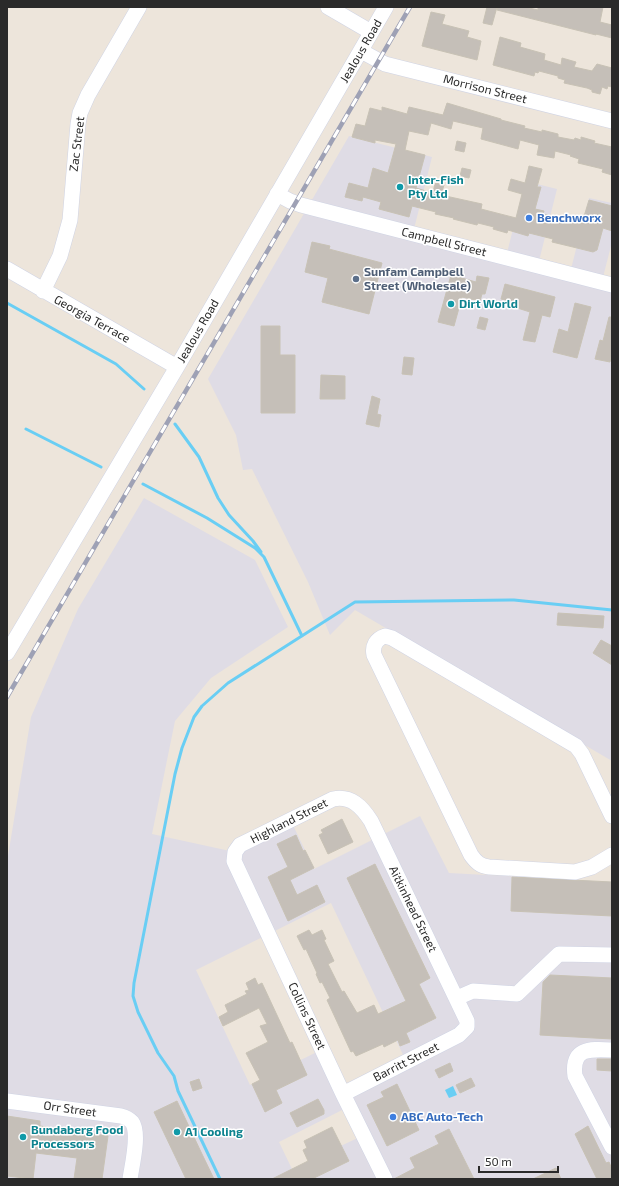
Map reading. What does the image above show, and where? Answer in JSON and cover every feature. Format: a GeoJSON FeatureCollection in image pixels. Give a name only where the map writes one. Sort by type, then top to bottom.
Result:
{"type":"FeatureCollection","features":[{"type":"Feature","properties":{"kind":"street","name":"Zac Street"},"geometry":{"type":"LineString","coordinates":[[43,291],[60,256],[68,226],[80,113],[88,95],[139,7]]}},
{"type":"Feature","properties":{"kind":"street"},"geometry":{"type":"LineString","coordinates":[[328,7],[371,32]]}},
{"type":"Feature","properties":{"kind":"street","name":"Jealous Road"},"geometry":{"type":"LineString","coordinates":[[7,653],[177,367],[386,7]]}},
{"type":"Feature","properties":{"kind":"street","name":"Morrison Street"},"geometry":{"type":"LineString","coordinates":[[361,51],[386,64],[612,121]]}},
{"type":"Feature","properties":{"kind":"street","name":"Campbell Street"},"geometry":{"type":"LineString","coordinates":[[278,194],[301,205],[612,285]]}},
{"type":"Feature","properties":{"kind":"street","name":"Georgia Terrace"},"geometry":{"type":"LineString","coordinates":[[7,269],[177,367]]}},
{"type":"Feature","properties":{"kind":"street"},"geometry":{"type":"LineString","coordinates":[[612,816],[582,754],[576,746],[392,638],[385,636],[376,642],[373,651],[374,655],[471,855],[478,864],[489,867],[575,872],[592,867],[612,855]]}},
{"type":"Feature","properties":{"kind":"street","name":"Highland Street"},"geometry":{"type":"LineString","coordinates":[[235,852],[240,845],[333,799],[348,799]]}},
{"type":"Feature","properties":{"kind":"street","name":"Aitkinhead Street"},"geometry":{"type":"LineString","coordinates":[[348,799],[360,806],[371,821],[466,1017],[466,1027]]}},
{"type":"Feature","properties":{"kind":"street","name":"Collins Street"},"geometry":{"type":"LineString","coordinates":[[235,852],[234,856],[236,866],[343,1094],[385,1179]]}},
{"type":"Feature","properties":{"kind":"street"},"geometry":{"type":"LineString","coordinates":[[457,998],[473,991],[517,994],[559,954],[612,955]]}},
{"type":"Feature","properties":{"kind":"street","name":"Barritt Street"},"geometry":{"type":"LineString","coordinates":[[343,1094],[459,1035],[466,1027]]}},
{"type":"Feature","properties":{"kind":"street"},"geometry":{"type":"LineString","coordinates":[[612,1050],[585,1050],[577,1058],[574,1070],[575,1076],[612,1147]]}},
{"type":"Feature","properties":{"kind":"street","name":"Orr Street"},"geometry":{"type":"LineString","coordinates":[[7,1101],[127,1118],[132,1122],[136,1138],[130,1179]]}},
{"type":"Feature","properties":{"kind":"shaded area"},"geometry":{"type":"Polygon","coordinates":[[[349,136],[432,157],[413,233],[506,257],[525,181],[557,189],[538,265],[570,273],[589,198],[612,203],[612,242],[602,281],[612,284],[612,761],[355,610],[330,635],[308,582],[252,469],[243,470],[236,435],[208,379],[349,136]]]}},
{"type":"Feature","properties":{"kind":"shaded area"},"geometry":{"type":"Polygon","coordinates":[[[144,498],[255,560],[288,627],[211,678],[175,721],[152,834],[230,851],[291,821],[314,869],[420,816],[449,873],[612,882],[612,1179],[7,1179],[7,862],[31,717],[78,609],[144,498]],[[331,903],[196,970],[250,1085],[323,1049],[344,1092],[406,1061],[331,903]],[[350,1106],[279,1142],[292,1169],[364,1135],[350,1106]]]}},
{"type":"Feature","properties":{"kind":"water"},"geometry":{"type":"Polygon","coordinates":[[[453,1086],[457,1095],[449,1098],[445,1090],[453,1086]]]}},
{"type":"Feature","properties":{"kind":"building"},"geometry":{"type":"Polygon","coordinates":[[[487,7],[497,7],[492,25],[483,23],[487,7]]]}},
{"type":"Feature","properties":{"kind":"building"},"geometry":{"type":"Polygon","coordinates":[[[498,7],[525,7],[538,10],[538,7],[603,7],[600,22],[612,25],[612,38],[497,10],[498,7]]]}},
{"type":"Feature","properties":{"kind":"building"},"geometry":{"type":"Polygon","coordinates":[[[431,12],[445,15],[442,24],[469,31],[467,37],[481,41],[477,60],[422,46],[431,12]]]}},
{"type":"Feature","properties":{"kind":"building"},"geometry":{"type":"Polygon","coordinates":[[[500,37],[521,43],[520,47],[545,54],[544,60],[561,65],[562,58],[576,62],[574,67],[592,71],[597,64],[612,68],[612,87],[608,86],[607,89],[602,87],[600,94],[592,92],[592,90],[587,88],[564,83],[565,80],[558,78],[558,76],[539,71],[538,73],[535,72],[534,76],[493,65],[500,37]]]}},
{"type":"Feature","properties":{"kind":"building"},"geometry":{"type":"Polygon","coordinates":[[[447,103],[525,126],[524,128],[542,132],[542,130],[558,134],[558,137],[574,140],[575,138],[581,140],[581,137],[595,141],[594,143],[612,147],[612,175],[602,172],[603,169],[578,163],[579,159],[570,156],[571,155],[555,151],[554,158],[537,155],[539,145],[520,140],[518,149],[481,139],[483,128],[453,121],[451,129],[431,123],[428,135],[409,131],[405,150],[425,155],[416,188],[433,193],[435,183],[444,185],[441,195],[482,204],[481,209],[516,218],[522,194],[508,190],[511,179],[525,183],[529,166],[542,169],[537,187],[541,187],[535,209],[544,211],[543,214],[582,223],[589,200],[612,206],[612,231],[603,228],[597,250],[593,252],[552,242],[553,239],[529,233],[528,236],[508,230],[507,233],[493,229],[494,227],[478,223],[477,225],[453,219],[454,218],[435,214],[436,212],[412,206],[409,217],[379,209],[381,202],[363,197],[362,201],[345,197],[349,183],[368,188],[373,168],[388,173],[396,144],[375,140],[375,143],[352,137],[356,124],[365,126],[370,108],[382,111],[382,107],[407,114],[409,107],[443,115],[447,103]]]}},
{"type":"Feature","properties":{"kind":"building"},"geometry":{"type":"Polygon","coordinates":[[[457,141],[466,143],[464,152],[455,150],[457,141]]]}},
{"type":"Feature","properties":{"kind":"building"},"geometry":{"type":"Polygon","coordinates":[[[462,168],[471,170],[469,178],[460,176],[462,168]]]}},
{"type":"Feature","properties":{"kind":"building"},"geometry":{"type":"Polygon","coordinates":[[[312,242],[330,246],[329,249],[382,263],[369,314],[322,302],[328,278],[305,272],[312,242]]]}},
{"type":"Feature","properties":{"kind":"building"},"geometry":{"type":"Polygon","coordinates":[[[451,275],[476,282],[477,276],[489,278],[485,294],[482,294],[480,301],[462,297],[454,326],[438,322],[451,275]]]}},
{"type":"Feature","properties":{"kind":"building"},"geometry":{"type":"Polygon","coordinates":[[[505,284],[555,297],[550,317],[542,315],[535,342],[523,340],[530,312],[511,306],[512,302],[501,299],[505,284]]]}},
{"type":"Feature","properties":{"kind":"building"},"geometry":{"type":"Polygon","coordinates":[[[575,303],[591,307],[577,358],[553,352],[559,329],[568,332],[575,303]]]}},
{"type":"Feature","properties":{"kind":"building"},"geometry":{"type":"Polygon","coordinates":[[[480,317],[488,319],[485,330],[477,328],[480,317]]]}},
{"type":"Feature","properties":{"kind":"building"},"geometry":{"type":"Polygon","coordinates":[[[609,317],[612,317],[612,352],[610,362],[595,359],[600,340],[603,341],[609,317]]]}},
{"type":"Feature","properties":{"kind":"building"},"geometry":{"type":"Polygon","coordinates":[[[261,326],[280,326],[280,355],[295,355],[295,413],[261,413],[261,326]]]}},
{"type":"Feature","properties":{"kind":"building"},"geometry":{"type":"Polygon","coordinates":[[[404,357],[414,358],[412,375],[402,374],[404,357]]]}},
{"type":"Feature","properties":{"kind":"building"},"geometry":{"type":"Polygon","coordinates":[[[321,375],[345,376],[345,399],[320,399],[321,375]]]}},
{"type":"Feature","properties":{"kind":"building"},"geometry":{"type":"Polygon","coordinates":[[[372,396],[380,399],[377,414],[381,415],[379,427],[366,424],[372,396]]]}},
{"type":"Feature","properties":{"kind":"building"},"geometry":{"type":"Polygon","coordinates":[[[558,613],[604,616],[603,628],[557,625],[558,613]]]}},
{"type":"Feature","properties":{"kind":"building"},"geometry":{"type":"Polygon","coordinates":[[[601,640],[612,646],[612,665],[593,653],[601,640]]]}},
{"type":"Feature","properties":{"kind":"building"},"geometry":{"type":"Polygon","coordinates":[[[342,819],[353,842],[328,854],[319,835],[323,833],[321,830],[342,819]]]}},
{"type":"Feature","properties":{"kind":"building"},"geometry":{"type":"Polygon","coordinates":[[[296,835],[303,851],[305,850],[314,868],[290,880],[297,895],[317,885],[325,902],[288,921],[268,877],[288,867],[277,844],[296,835]]]}},
{"type":"Feature","properties":{"kind":"building"},"geometry":{"type":"Polygon","coordinates":[[[375,864],[430,978],[419,984],[436,1018],[406,1033],[410,1042],[400,1046],[398,1040],[384,1047],[383,1044],[356,1056],[353,1051],[351,1052],[327,1000],[330,998],[322,982],[320,983],[306,949],[304,950],[297,936],[309,930],[312,935],[322,930],[326,939],[324,940],[334,961],[328,964],[342,992],[344,991],[357,1013],[374,1005],[378,1014],[406,1001],[347,878],[375,864]]]}},
{"type":"Feature","properties":{"kind":"building"},"geometry":{"type":"Polygon","coordinates":[[[512,877],[612,882],[612,916],[511,911],[512,877]]]}},
{"type":"Feature","properties":{"kind":"building"},"geometry":{"type":"Polygon","coordinates":[[[550,975],[612,978],[612,1039],[540,1035],[543,982],[550,975]]]}},
{"type":"Feature","properties":{"kind":"building"},"geometry":{"type":"Polygon","coordinates":[[[255,978],[258,985],[262,983],[290,1043],[292,1042],[307,1075],[276,1090],[282,1103],[265,1112],[252,1084],[260,1080],[246,1053],[268,1042],[260,1026],[267,1024],[259,1008],[223,1026],[219,1017],[228,1012],[225,1005],[247,994],[245,991],[249,990],[246,983],[255,978]]]}},
{"type":"Feature","properties":{"kind":"building"},"geometry":{"type":"Polygon","coordinates":[[[597,1059],[612,1059],[612,1071],[597,1070],[597,1059]]]}},
{"type":"Feature","properties":{"kind":"building"},"geometry":{"type":"Polygon","coordinates":[[[450,1063],[453,1071],[439,1078],[435,1070],[450,1063]]]}},
{"type":"Feature","properties":{"kind":"building"},"geometry":{"type":"Polygon","coordinates":[[[471,1078],[475,1086],[460,1093],[456,1085],[471,1078]]]}},
{"type":"Feature","properties":{"kind":"building"},"geometry":{"type":"Polygon","coordinates":[[[199,1079],[202,1088],[193,1091],[190,1082],[199,1079]]]}},
{"type":"Feature","properties":{"kind":"building","name":"ABC Auto-Tech"},"geometry":{"type":"Polygon","coordinates":[[[397,1084],[419,1130],[387,1146],[367,1105],[384,1097],[381,1092],[397,1084]]]}},
{"type":"Feature","properties":{"kind":"building"},"geometry":{"type":"Polygon","coordinates":[[[318,1099],[324,1110],[324,1114],[297,1127],[290,1113],[318,1099]]]}},
{"type":"Feature","properties":{"kind":"building","name":"A1 Cooling"},"geometry":{"type":"Polygon","coordinates":[[[177,1101],[214,1179],[186,1179],[154,1112],[177,1101]]]}},
{"type":"Feature","properties":{"kind":"building"},"geometry":{"type":"Polygon","coordinates":[[[7,1116],[40,1121],[40,1126],[108,1136],[102,1179],[74,1179],[77,1158],[36,1153],[33,1179],[7,1176],[7,1116]]]}},
{"type":"Feature","properties":{"kind":"building"},"geometry":{"type":"Polygon","coordinates":[[[588,1126],[606,1163],[609,1162],[612,1169],[612,1179],[597,1179],[575,1134],[588,1126]]]}},
{"type":"Feature","properties":{"kind":"building"},"geometry":{"type":"Polygon","coordinates":[[[332,1127],[349,1161],[312,1179],[272,1179],[308,1161],[303,1150],[307,1148],[304,1141],[332,1127]]]}},
{"type":"Feature","properties":{"kind":"building"},"geometry":{"type":"Polygon","coordinates":[[[449,1129],[474,1179],[394,1179],[415,1168],[410,1158],[439,1144],[435,1136],[449,1129]]]}},
{"type":"Feature","properties":{"kind":"building"},"geometry":{"type":"Polygon","coordinates":[[[556,1168],[561,1179],[533,1179],[556,1168]]]}},
{"type":"Feature","properties":{"kind":"waterway"},"geometry":{"type":"LineString","coordinates":[[7,303],[116,364],[144,389]]}},
{"type":"Feature","properties":{"kind":"waterway"},"geometry":{"type":"LineString","coordinates":[[175,424],[199,457],[218,498],[229,515],[261,552]]}},
{"type":"Feature","properties":{"kind":"waterway"},"geometry":{"type":"LineString","coordinates":[[26,429],[101,467]]}},
{"type":"Feature","properties":{"kind":"waterway"},"geometry":{"type":"LineString","coordinates":[[143,484],[207,518],[255,548],[264,557],[302,636]]}},
{"type":"Feature","properties":{"kind":"waterway"},"geometry":{"type":"LineString","coordinates":[[220,1179],[178,1091],[174,1076],[158,1053],[138,1012],[133,996],[134,983],[175,774],[182,748],[194,717],[202,706],[228,683],[355,602],[514,600],[612,610]]}},
{"type":"Feature","properties":{"kind":"railway"},"geometry":{"type":"LineString","coordinates":[[7,697],[410,7]]}},
{"type":"Feature","properties":{"kind":"place","name":"Inter-Fish Pty Ltd"},"geometry":{"type":"Point","coordinates":[400,187]}},
{"type":"Feature","properties":{"kind":"place","name":"Benchworx"},"geometry":{"type":"Point","coordinates":[529,218]}},
{"type":"Feature","properties":{"kind":"place","name":"Sunfam Campbell Street (Wholesale)"},"geometry":{"type":"Point","coordinates":[356,279]}},
{"type":"Feature","properties":{"kind":"place","name":"Dirt World"},"geometry":{"type":"Point","coordinates":[451,304]}},
{"type":"Feature","properties":{"kind":"place","name":"ABC Auto-Tech"},"geometry":{"type":"Point","coordinates":[393,1117]}},
{"type":"Feature","properties":{"kind":"place","name":"A1 Cooling"},"geometry":{"type":"Point","coordinates":[177,1132]}},
{"type":"Feature","properties":{"kind":"place","name":"Bundaberg Food Processors"},"geometry":{"type":"Point","coordinates":[23,1137]}}]}
